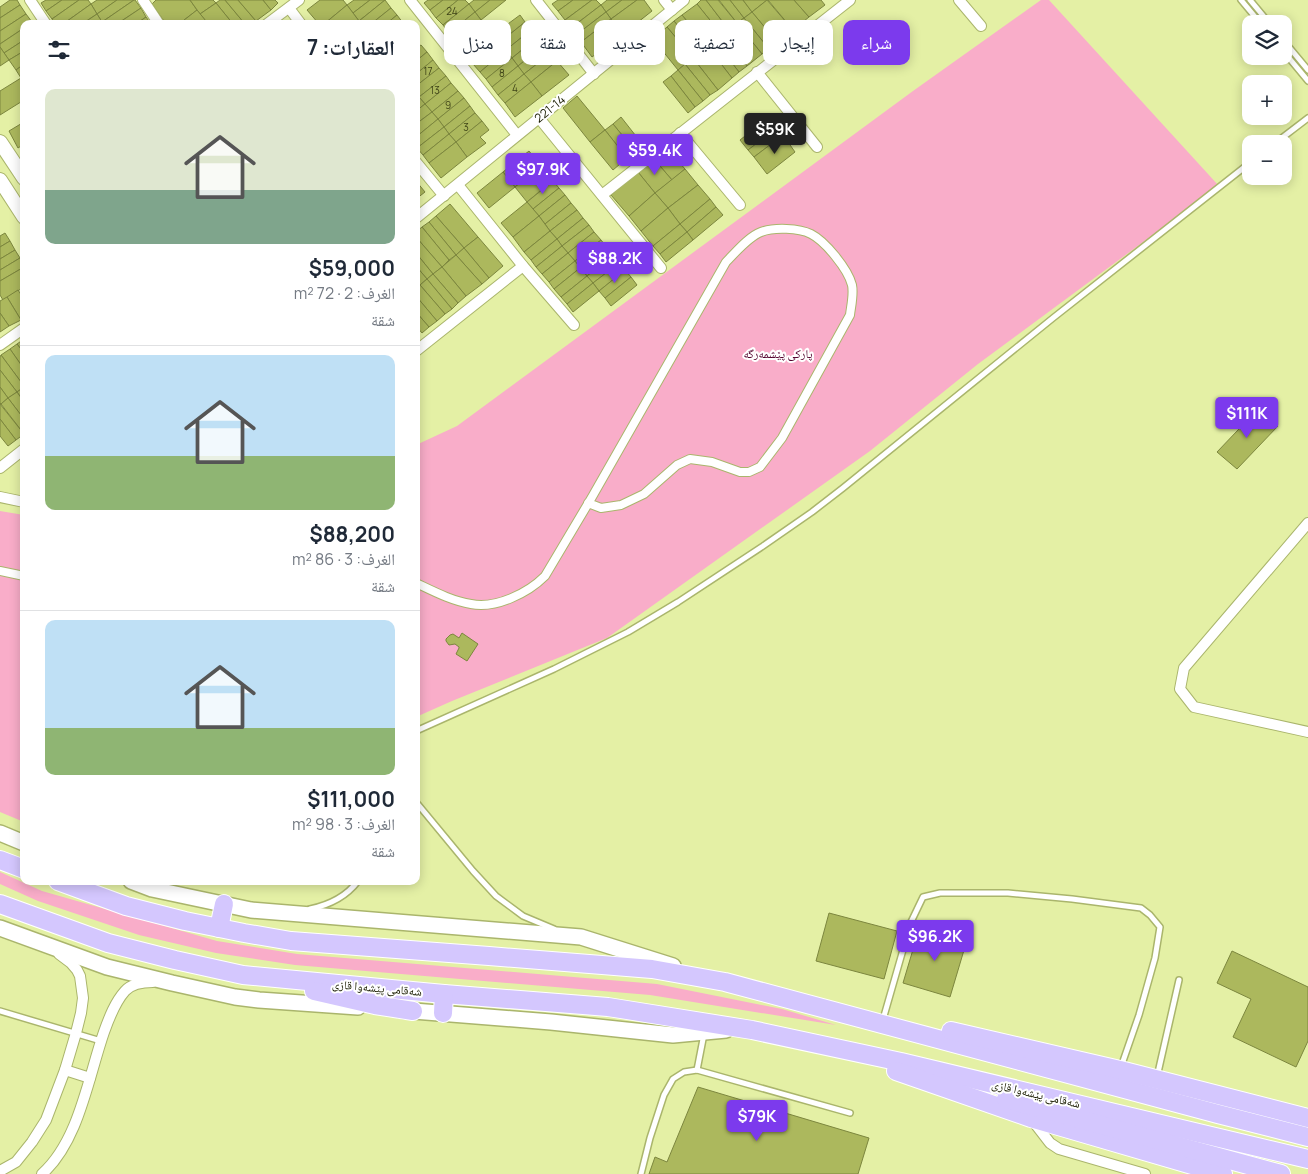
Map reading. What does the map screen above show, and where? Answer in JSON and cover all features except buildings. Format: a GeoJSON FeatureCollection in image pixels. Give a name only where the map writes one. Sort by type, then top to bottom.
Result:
{"type":"FeatureCollection","features":[{"type":"Feature","properties":{"kind":"highway"},"geometry":{"type":"LineString","coordinates":[[0,860],[20,868]]}},
{"type":"Feature","properties":{"kind":"highway"},"geometry":{"type":"LineString","coordinates":[[69,885],[126,906],[219,928],[291,941],[652,970],[725,982],[1308,1137]]}},
{"type":"Feature","properties":{"kind":"highway","name":"شەقامی پێشەوا قازی"},"geometry":{"type":"LineString","coordinates":[[0,904],[108,942],[243,975],[608,1007],[757,1032],[901,1062],[1308,1159]]}},
{"type":"Feature","properties":{"kind":"highway"},"geometry":{"type":"LineString","coordinates":[[219,928],[224,904]]}},
{"type":"Feature","properties":{"kind":"highway"},"geometry":{"type":"LineString","coordinates":[[243,975],[375,1005],[414,1011]]}},
{"type":"Feature","properties":{"kind":"highway"},"geometry":{"type":"LineString","coordinates":[[444,994],[444,1013]]}},
{"type":"Feature","properties":{"kind":"highway"},"geometry":{"type":"LineString","coordinates":[[800,1002],[884,1016],[1120,1070],[1308,1118]]}},
{"type":"Feature","properties":{"kind":"highway","name":"شەقامی پێشەوا قازی"},"geometry":{"type":"LineString","coordinates":[[757,1032],[1047,1109],[1281,1174]]}},
{"type":"Feature","properties":{"kind":"highway"},"geometry":{"type":"LineString","coordinates":[[896,1070],[1030,1118],[1223,1174]]}},
{"type":"Feature","properties":{"kind":"main road"},"geometry":{"type":"LineString","coordinates":[[0,833],[20,841]]}},
{"type":"Feature","properties":{"kind":"main road"},"geometry":{"type":"LineString","coordinates":[[142,885],[152,889],[251,910],[581,938],[725,982]]}},
{"type":"Feature","properties":{"kind":"main road"},"geometry":{"type":"LineString","coordinates":[[0,928],[107,967],[235,997],[551,1022],[672,1036],[732,1029],[757,1032]]}},
{"type":"Feature","properties":{"kind":"street"},"geometry":{"type":"LineString","coordinates":[[30,0],[43,20]]}},
{"type":"Feature","properties":{"kind":"street"},"geometry":{"type":"LineString","coordinates":[[144,0],[156,20]]}},
{"type":"Feature","properties":{"kind":"street"},"geometry":{"type":"LineString","coordinates":[[273,20],[299,0]]}},
{"type":"Feature","properties":{"kind":"street"},"geometry":{"type":"LineString","coordinates":[[410,0],[517,135]]}},
{"type":"Feature","properties":{"kind":"street"},"geometry":{"type":"LineString","coordinates":[[536,0],[594,74]]}},
{"type":"Feature","properties":{"kind":"street"},"geometry":{"type":"LineString","coordinates":[[664,0],[672,10]]}},
{"type":"Feature","properties":{"kind":"street","name":"221-14"},"geometry":{"type":"LineString","coordinates":[[420,215],[684,0]]}},
{"type":"Feature","properties":{"kind":"street"},"geometry":{"type":"LineString","coordinates":[[602,195],[850,0]]}},
{"type":"Feature","properties":{"kind":"street"},"geometry":{"type":"LineString","coordinates":[[959,0],[981,26]]}},
{"type":"Feature","properties":{"kind":"street"},"geometry":{"type":"LineString","coordinates":[[288,8],[298,20]]}},
{"type":"Feature","properties":{"kind":"street"},"geometry":{"type":"LineString","coordinates":[[757,72],[816,147]]}},
{"type":"Feature","properties":{"kind":"street"},"geometry":{"type":"LineString","coordinates":[[539,118],[661,268]]}},
{"type":"Feature","properties":{"kind":"street"},"geometry":{"type":"LineString","coordinates":[[680,133],[740,205]]}},
{"type":"Feature","properties":{"kind":"street"},"geometry":{"type":"LineString","coordinates":[[0,142],[20,172]]}},
{"type":"Feature","properties":{"kind":"street"},"geometry":{"type":"LineString","coordinates":[[420,167],[444,196]]}},
{"type":"Feature","properties":{"kind":"street"},"geometry":{"type":"LineString","coordinates":[[0,180],[20,211]]}},
{"type":"Feature","properties":{"kind":"street"},"geometry":{"type":"LineString","coordinates":[[458,185],[574,326]]}},
{"type":"Feature","properties":{"kind":"street"},"geometry":{"type":"LineString","coordinates":[[420,585],[472,604],[485,605],[511,598],[535,585],[545,576],[724,268],[741,246],[762,232],[785,228],[811,234],[827,246],[840,262],[852,284],[850,316],[782,438],[760,467],[750,472],[740,472],[712,462],[690,459],[677,465],[644,494],[621,505],[601,508],[588,503]]}},
{"type":"Feature","properties":{"kind":"street"},"geometry":{"type":"LineString","coordinates":[[420,348],[523,266]]}},
{"type":"Feature","properties":{"kind":"street"},"geometry":{"type":"LineString","coordinates":[[0,344],[20,331]]}},
{"type":"Feature","properties":{"kind":"street"},"geometry":{"type":"LineString","coordinates":[[0,468],[20,452]]}},
{"type":"Feature","properties":{"kind":"street"},"geometry":{"type":"LineString","coordinates":[[0,497],[20,501]]}},
{"type":"Feature","properties":{"kind":"street"},"geometry":{"type":"LineString","coordinates":[[1308,523],[1184,668],[1180,689],[1194,707],[1308,732]]}},
{"type":"Feature","properties":{"kind":"street"},"geometry":{"type":"LineString","coordinates":[[0,571],[20,575]]}},
{"type":"Feature","properties":{"kind":"street"},"geometry":{"type":"LineString","coordinates":[[0,1171],[16,1162],[46,1120],[65,1070],[81,1013],[83,998],[78,970],[71,962],[61,955],[20,936]]}},
{"type":"Feature","properties":{"kind":"street"},"geometry":{"type":"LineString","coordinates":[[42,1174],[52,1165],[64,1148],[74,1127],[109,1019],[125,991],[137,984],[147,982],[172,983]]}},
{"type":"Feature","properties":{"kind":"street"},"geometry":{"type":"LineString","coordinates":[[65,1070],[90,1078]]}},
{"type":"Feature","properties":{"kind":"street"},"geometry":{"type":"LineString","coordinates":[[1030,1118],[1050,1143],[1059,1149],[1145,1174]]}},
{"type":"Feature","properties":{"kind":"lane"},"geometry":{"type":"LineString","coordinates":[[1241,0],[1254,15]]}},
{"type":"Feature","properties":{"kind":"lane"},"geometry":{"type":"LineString","coordinates":[[1250,0],[1262,15]]}},
{"type":"Feature","properties":{"kind":"lane"},"geometry":{"type":"LineString","coordinates":[[1292,51],[1308,70]]}},
{"type":"Feature","properties":{"kind":"lane"},"geometry":{"type":"LineString","coordinates":[[1292,62],[1308,81]]}},
{"type":"Feature","properties":{"kind":"lane"},"geometry":{"type":"LineString","coordinates":[[1286,135],[1308,118]]}},
{"type":"Feature","properties":{"kind":"lane"},"geometry":{"type":"LineString","coordinates":[[420,729],[546,673],[621,636],[693,592],[812,512],[1242,169]]}},
{"type":"Feature","properties":{"kind":"lane"},"geometry":{"type":"LineString","coordinates":[[420,807],[473,871],[501,900],[523,916],[581,938]]}},
{"type":"Feature","properties":{"kind":"lane"},"geometry":{"type":"LineString","coordinates":[[272,912],[304,910],[321,906],[344,895],[354,885]]}},
{"type":"Feature","properties":{"kind":"lane"},"geometry":{"type":"LineString","coordinates":[[884,1016],[911,922],[923,897],[940,893],[1008,893],[1141,908],[1160,926],[1155,958],[1140,1015],[1120,1070]]}},
{"type":"Feature","properties":{"kind":"lane"},"geometry":{"type":"LineString","coordinates":[[1157,1080],[1179,980]]}},
{"type":"Feature","properties":{"kind":"lane"},"geometry":{"type":"LineString","coordinates":[[0,1011],[101,1041]]}},
{"type":"Feature","properties":{"kind":"lane"},"geometry":{"type":"LineString","coordinates":[[697,1070],[704,1032]]}},
{"type":"Feature","properties":{"kind":"lane"},"geometry":{"type":"LineString","coordinates":[[641,1174],[650,1138],[664,1096],[673,1079],[684,1072],[697,1070],[850,1113]]}},
{"type":"Feature","properties":{"kind":"green space","name":"پارکی پێشمەرگە"},"geometry":{"type":"Polygon","coordinates":[[[1041,0],[1049,0],[1219,186],[978,364],[870,451],[607,638],[420,715],[420,443],[457,426],[913,91],[1041,0]]]}},
{"type":"Feature","properties":{"kind":"green space"},"geometry":{"type":"Polygon","coordinates":[[[0,511],[20,514],[20,820],[0,812],[0,511]]]}},
{"type":"Feature","properties":{"kind":"green space"},"geometry":{"type":"Polygon","coordinates":[[[0,872],[20,881],[20,885],[29,885],[42,891],[217,941],[297,954],[657,984],[782,1009],[836,1025],[650,995],[295,965],[216,953],[139,935],[38,901],[0,884],[0,872]]]}}]}
